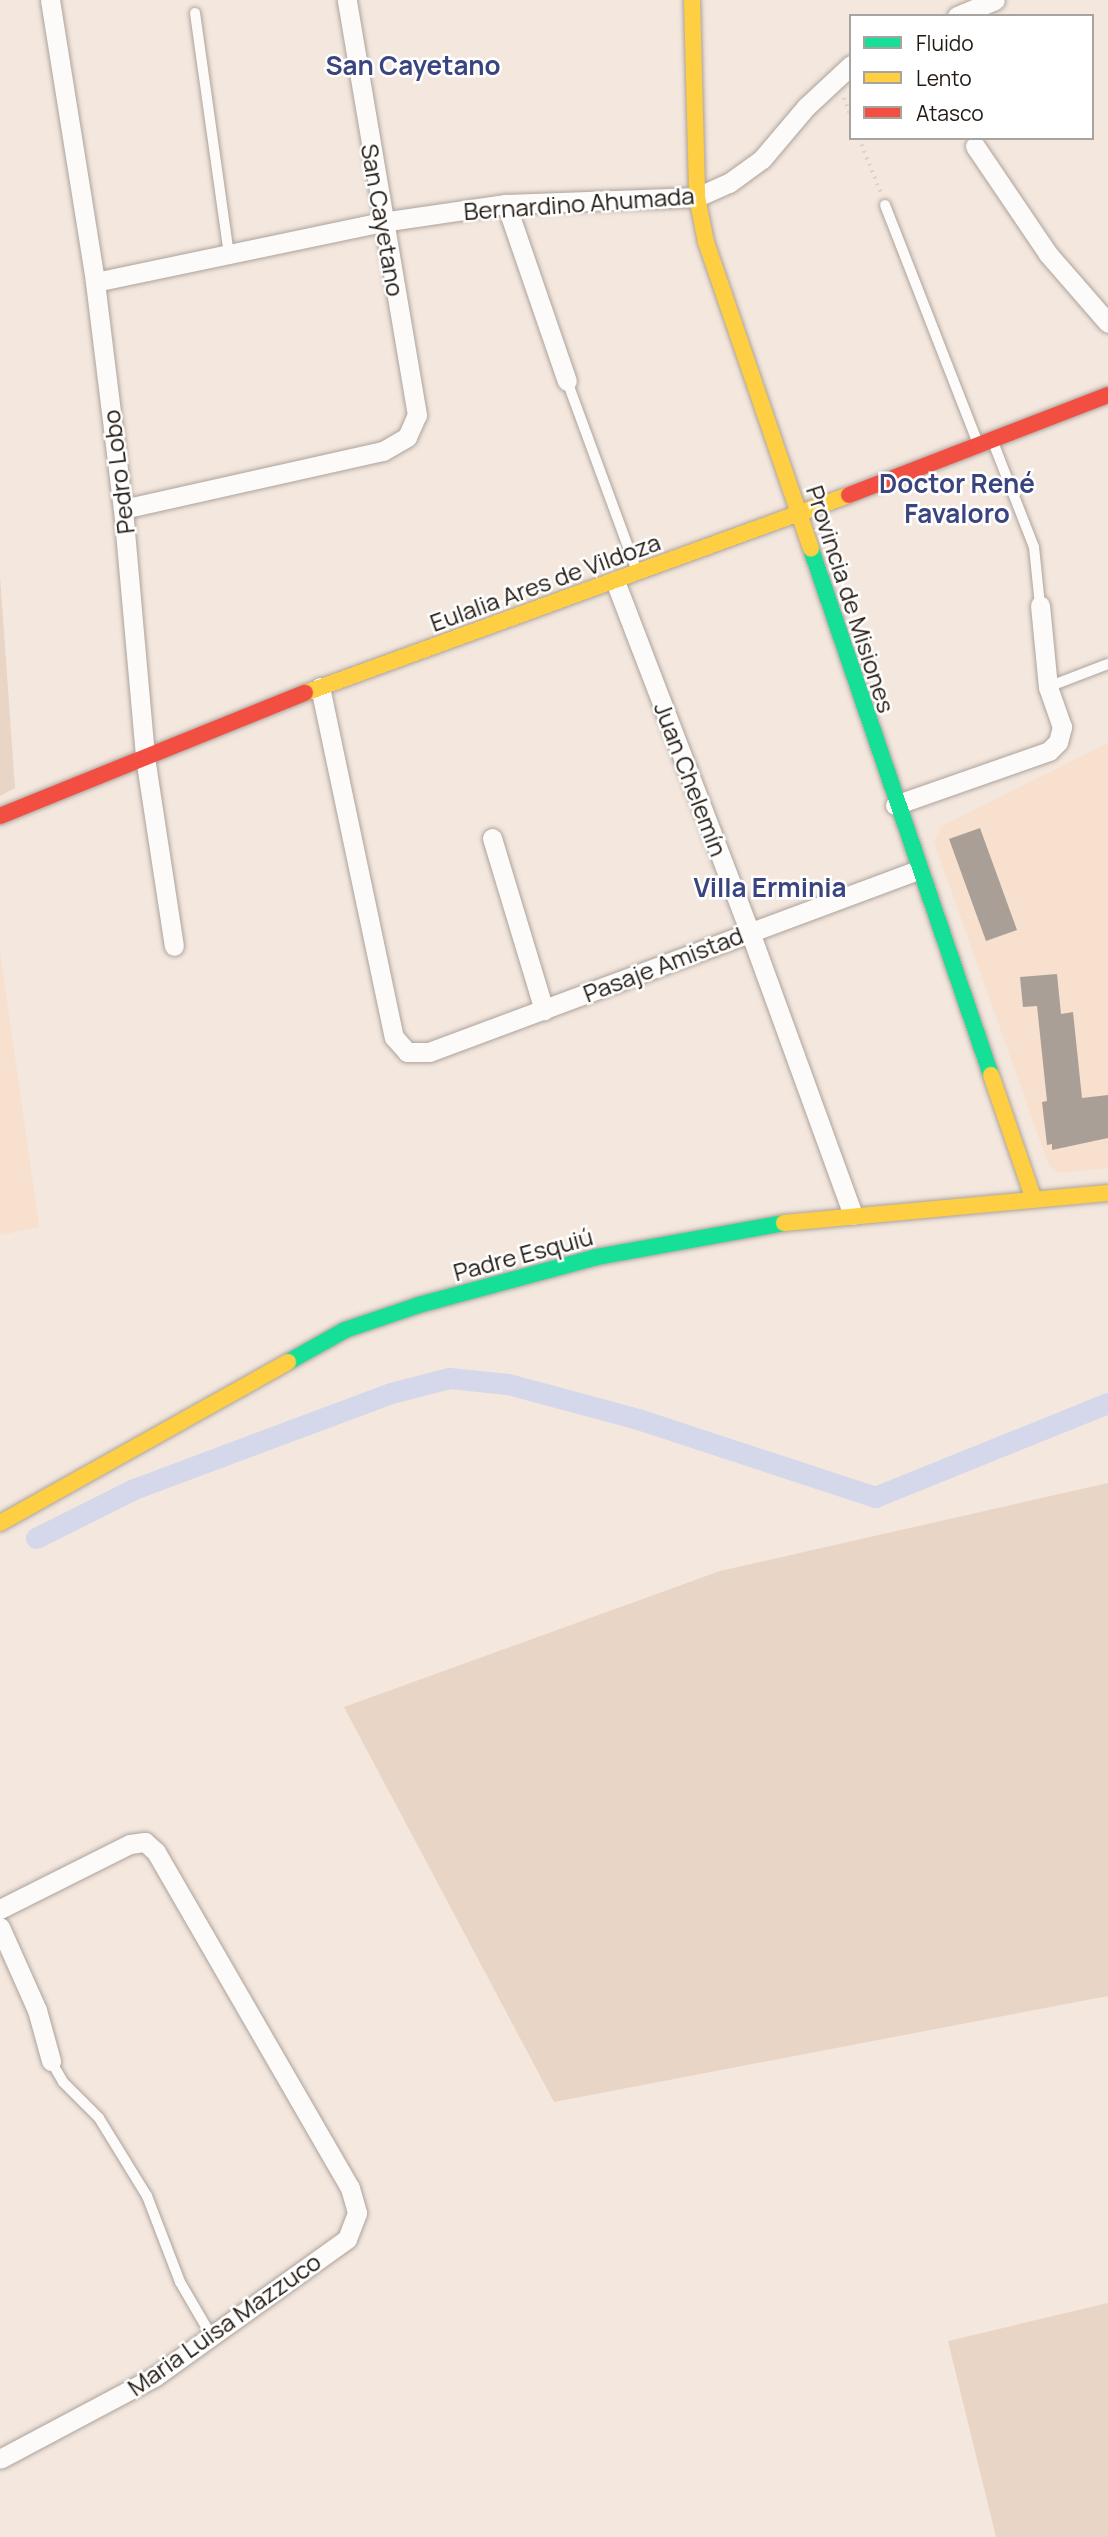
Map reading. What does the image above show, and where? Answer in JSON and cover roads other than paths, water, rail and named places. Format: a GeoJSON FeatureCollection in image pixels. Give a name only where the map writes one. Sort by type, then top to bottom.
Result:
{"type":"FeatureCollection","features":[{"type":"Feature","properties":{"kind":"street","name":"Pedro Lobo"},"geometry":{"type":"LineString","coordinates":[[50,0],[95,282],[123,509],[145,757],[174,946]]}},
{"type":"Feature","properties":{"kind":"street","name":"San Cayetano"},"geometry":{"type":"LineString","coordinates":[[123,509],[383,451],[407,437],[417,415],[382,222],[347,0]]}},
{"type":"Feature","properties":{"kind":"street","name":"Provincia de Misiones"},"geometry":{"type":"LineString","coordinates":[[692,0],[697,197],[706,242],[895,804],[1034,1200]]}},
{"type":"Feature","properties":{"kind":"street"},"geometry":{"type":"LineString","coordinates":[[962,14],[995,0]]}},
{"type":"Feature","properties":{"kind":"street","name":"Bernardino Ahumada"},"geometry":{"type":"LineString","coordinates":[[95,282],[382,222],[506,204],[697,197],[729,183],[762,159],[806,107],[849,67]]}},
{"type":"Feature","properties":{"kind":"street"},"geometry":{"type":"LineString","coordinates":[[975,146],[1048,254],[1108,323]]}},
{"type":"Feature","properties":{"kind":"street"},"geometry":{"type":"LineString","coordinates":[[506,204],[568,381]]}},
{"type":"Feature","properties":{"kind":"street","name":"Eulalia Ares de Vildoza"},"geometry":{"type":"LineString","coordinates":[[0,816],[320,687],[799,514],[1108,395]]}},
{"type":"Feature","properties":{"kind":"street","name":"Juan Chelemín"},"geometry":{"type":"LineString","coordinates":[[615,581],[750,932],[853,1215]]}},
{"type":"Feature","properties":{"kind":"street"},"geometry":{"type":"LineString","coordinates":[[895,804],[1049,751],[1062,727],[1048,687],[1040,606]]}},
{"type":"Feature","properties":{"kind":"street","name":"Pasaje Amistad"},"geometry":{"type":"LineString","coordinates":[[320,687],[394,1037],[407,1052],[429,1052],[919,870]]}},
{"type":"Feature","properties":{"kind":"street"},"geometry":{"type":"LineString","coordinates":[[492,838],[544,1010]]}},
{"type":"Feature","properties":{"kind":"street","name":"Padre Esquiú"},"geometry":{"type":"LineString","coordinates":[[0,1523],[345,1330],[419,1305],[685,1237],[853,1215],[1108,1193]]}},
{"type":"Feature","properties":{"kind":"street","name":"Maria Luisa Mazzuco"},"geometry":{"type":"LineString","coordinates":[[0,1909],[131,1844],[145,1842],[156,1852],[350,2188],[357,2213],[346,2238],[154,2377],[0,2459]]}},
{"type":"Feature","properties":{"kind":"street"},"geometry":{"type":"LineString","coordinates":[[0,1927],[37,2010],[51,2061]]}},
{"type":"Feature","properties":{"kind":"lane"},"geometry":{"type":"LineString","coordinates":[[195,13],[229,254]]}},
{"type":"Feature","properties":{"kind":"lane"},"geometry":{"type":"LineString","coordinates":[[885,205],[985,442],[1034,547],[1040,606]]}},
{"type":"Feature","properties":{"kind":"lane"},"geometry":{"type":"LineString","coordinates":[[568,381],[638,573]]}},
{"type":"Feature","properties":{"kind":"lane"},"geometry":{"type":"LineString","coordinates":[[1048,687],[1108,664]]}},
{"type":"Feature","properties":{"kind":"lane"},"geometry":{"type":"LineString","coordinates":[[51,2061],[63,2082],[99,2118],[147,2196],[180,2282],[212,2337]]}},
{"type":"Feature","properties":{"kind":"waterway"},"geometry":{"type":"LineString","coordinates":[[36,1538],[134,1489],[391,1393],[449,1378],[508,1384],[638,1419],[875,1497],[1108,1403]]}},
{"type":"Feature","properties":{"kind":"district","name":"San Cayetano"},"geometry":{"type":"Point","coordinates":[413,66]}},
{"type":"Feature","properties":{"kind":"district","name":"Doctor René Favaloro"},"geometry":{"type":"Point","coordinates":[957,499]}},
{"type":"Feature","properties":{"kind":"district","name":"Villa Erminia"},"geometry":{"type":"Point","coordinates":[770,888]}}]}
